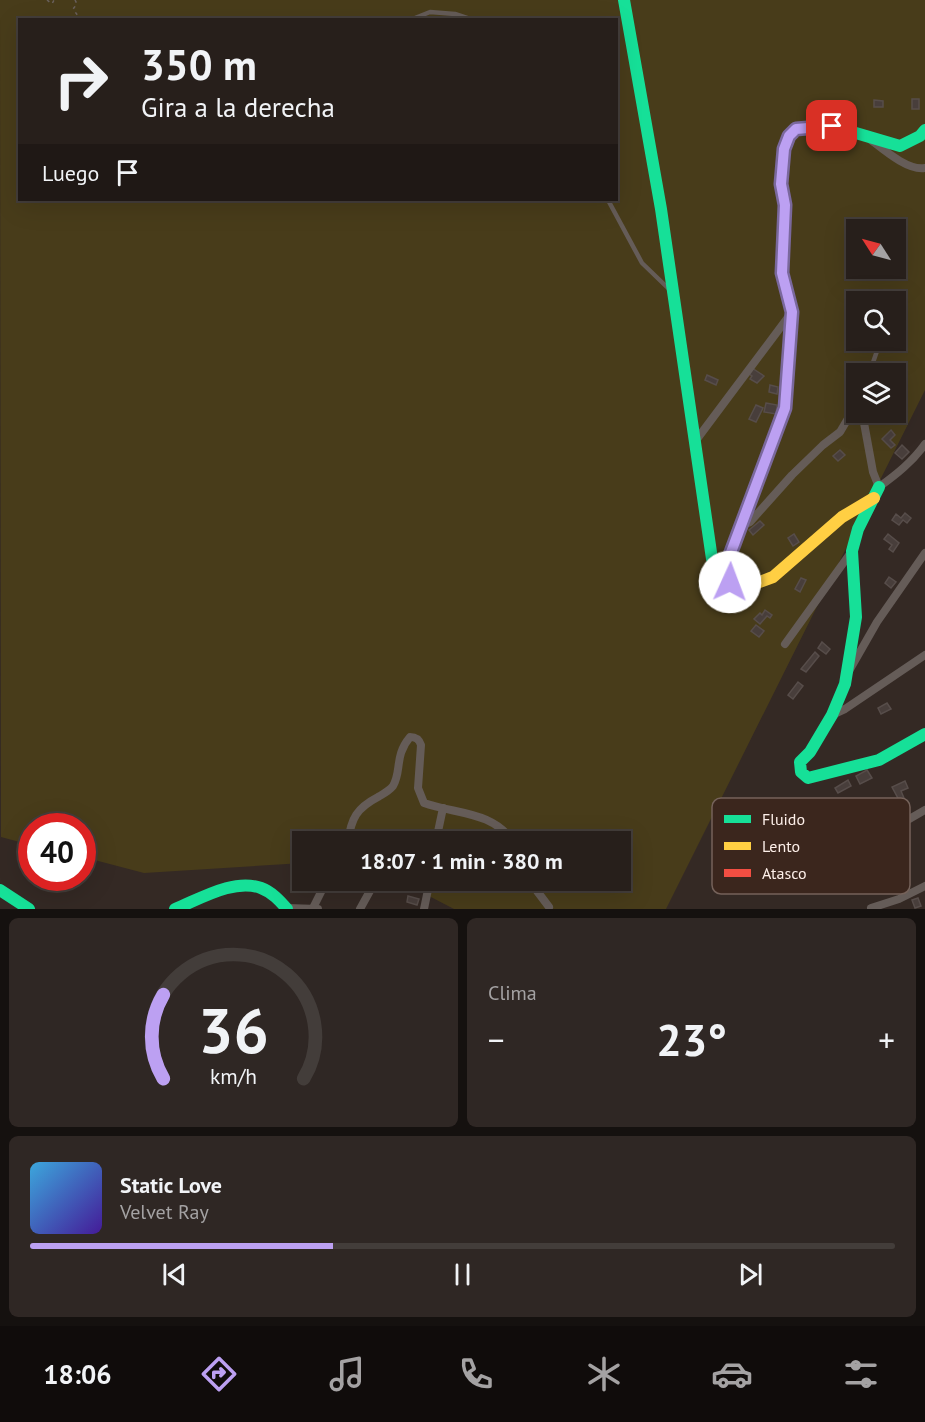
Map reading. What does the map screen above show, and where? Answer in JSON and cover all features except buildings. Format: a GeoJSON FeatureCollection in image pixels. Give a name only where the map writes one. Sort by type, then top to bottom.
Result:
{"type":"FeatureCollection","features":[{"type":"Feature","properties":{"kind":"street"},"geometry":{"type":"LineString","coordinates":[[624,0],[642,84],[664,218],[712,559],[716,568],[721,572],[726,572]]}},
{"type":"Feature","properties":{"kind":"street"},"geometry":{"type":"LineString","coordinates":[[925,130],[920,136],[900,146],[832,126],[796,129],[789,136],[784,149],[781,184],[785,205],[782,273],[792,312],[785,408],[727,563],[726,572],[730,582],[743,588],[773,576],[842,517],[877,492],[917,456],[925,444]]}},
{"type":"Feature","properties":{"kind":"street"},"geometry":{"type":"LineString","coordinates":[[863,135],[895,158],[919,169],[925,168]]}},
{"type":"Feature","properties":{"kind":"street"},"geometry":{"type":"LineString","coordinates":[[694,443],[792,312]]}},
{"type":"Feature","properties":{"kind":"street"},"geometry":{"type":"LineString","coordinates":[[741,526],[750,522],[792,475],[840,432],[846,422]]}},
{"type":"Feature","properties":{"kind":"street"},"geometry":{"type":"LineString","coordinates":[[848,674],[856,617],[852,551],[858,529],[877,492],[864,423]]}},
{"type":"Feature","properties":{"kind":"street"},"geometry":{"type":"LineString","coordinates":[[785,644],[852,551]]}},
{"type":"Feature","properties":{"kind":"street"},"geometry":{"type":"LineString","coordinates":[[925,553],[877,622],[848,674],[832,715],[810,752],[800,762],[801,772],[808,778],[879,760],[925,734]]}},
{"type":"Feature","properties":{"kind":"street"},"geometry":{"type":"LineString","coordinates":[[832,715],[845,709],[925,655]]}},
{"type":"Feature","properties":{"kind":"street"},"geometry":{"type":"LineString","coordinates":[[350,831],[354,817],[363,805],[387,792],[393,786],[403,745],[410,737],[416,737],[422,745],[418,788],[420,798],[424,803],[496,824],[506,831]]}},
{"type":"Feature","properties":{"kind":"street"},"geometry":{"type":"LineString","coordinates":[[438,831],[443,808]]}},
{"type":"Feature","properties":{"kind":"street"},"geometry":{"type":"LineString","coordinates":[[910,818],[925,810]]}},
{"type":"Feature","properties":{"kind":"street"},"geometry":{"type":"LineString","coordinates":[[175,909],[224,888],[242,884],[267,889],[287,908],[316,908],[323,891]]}},
{"type":"Feature","properties":{"kind":"street"},"geometry":{"type":"LineString","coordinates":[[910,894],[925,886]]}},
{"type":"Feature","properties":{"kind":"street"},"geometry":{"type":"LineString","coordinates":[[0,890],[29,909]]}},
{"type":"Feature","properties":{"kind":"street"},"geometry":{"type":"LineString","coordinates":[[360,909],[370,891]]}},
{"type":"Feature","properties":{"kind":"street"},"geometry":{"type":"LineString","coordinates":[[424,909],[428,891]]}},
{"type":"Feature","properties":{"kind":"street"},"geometry":{"type":"LineString","coordinates":[[537,891],[549,907]]}},
{"type":"Feature","properties":{"kind":"street"},"geometry":{"type":"LineString","coordinates":[[871,908],[909,894]]}},
{"type":"Feature","properties":{"kind":"lane"},"geometry":{"type":"LineString","coordinates":[[415,18],[430,12],[455,14],[467,18]]}},
{"type":"Feature","properties":{"kind":"lane"},"geometry":{"type":"LineString","coordinates":[[609,201],[642,263],[674,294]]}},
{"type":"Feature","properties":{"kind":"path"},"geometry":{"type":"LineString","coordinates":[[47,0],[52,4],[54,0]]}},
{"type":"Feature","properties":{"kind":"path"},"geometry":{"type":"LineString","coordinates":[[75,0],[77,4],[73,9],[80,18]]}},
{"type":"Feature","properties":{"kind":"shaded area"},"geometry":{"type":"Polygon","coordinates":[[[0,0],[925,0],[925,390],[721,798],[712,798],[712,817],[666,909],[454,909],[419,891],[631,891],[631,831],[292,831],[292,864],[144,873],[96,860],[96,813],[18,813],[18,842],[1,837],[0,0]]]}},
{"type":"Feature","properties":{"kind":"traffic: fast"},"geometry":{"type":"LineString","coordinates":[[624,0],[661,209],[712,559],[718,570],[726,572]]}},
{"type":"Feature","properties":{"kind":"traffic: fast"},"geometry":{"type":"LineString","coordinates":[[771,445],[785,408],[792,312],[782,273],[785,205],[781,184],[784,149],[789,136],[796,129],[832,126],[900,146],[920,136],[925,130]]}},
{"type":"Feature","properties":{"kind":"traffic: fast"},"geometry":{"type":"LineString","coordinates":[[879,487],[858,529],[852,551],[856,617],[845,684],[832,715],[810,752],[800,762],[801,772],[808,778],[879,760],[925,734]]}},
{"type":"Feature","properties":{"kind":"traffic: fast"},"geometry":{"type":"LineString","coordinates":[[175,909],[217,891],[240,886],[261,888],[279,900],[287,909]]}},
{"type":"Feature","properties":{"kind":"traffic: fast"},"geometry":{"type":"LineString","coordinates":[[0,890],[29,909]]}},
{"type":"Feature","properties":{"kind":"traffic: slow"},"geometry":{"type":"LineString","coordinates":[[726,573],[730,582],[743,588],[773,577],[842,517],[874,498]]}},
{"type":"Feature","properties":{"kind":"traffic: jam"},"geometry":{"type":"LineString","coordinates":[[726,573],[727,563],[771,445]]}},
{"type":"Feature","properties":{"kind":"route"},"geometry":{"type":"LineString","coordinates":[[730,582],[726,572],[727,563],[785,408],[792,312],[782,273],[785,205],[781,184],[784,149],[789,136],[796,129],[832,126]]}}]}
